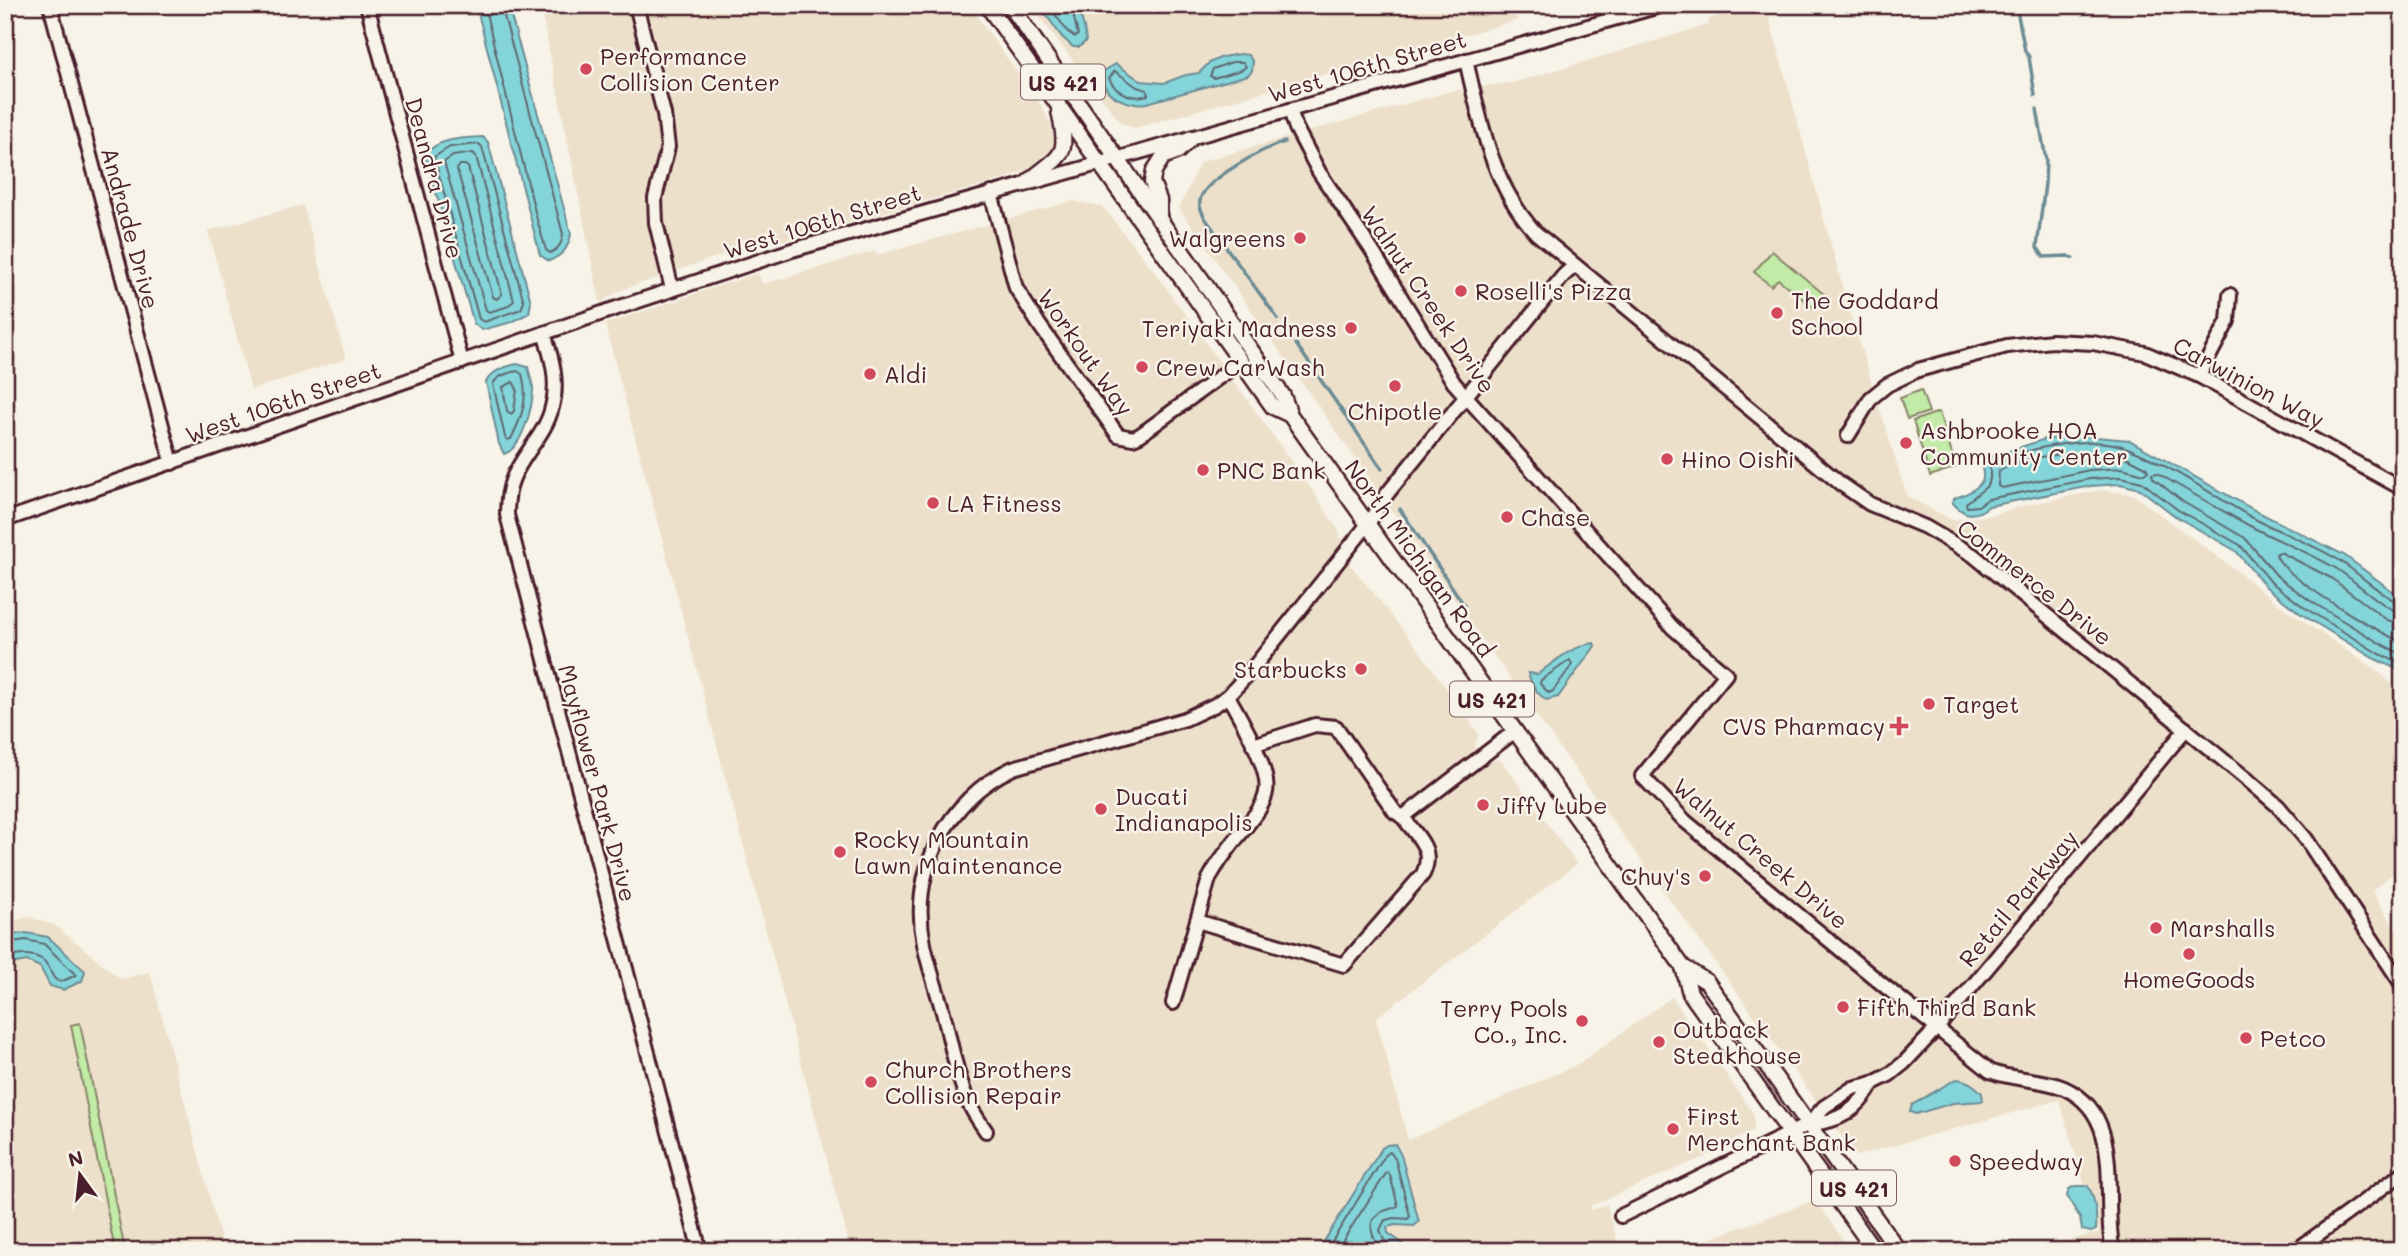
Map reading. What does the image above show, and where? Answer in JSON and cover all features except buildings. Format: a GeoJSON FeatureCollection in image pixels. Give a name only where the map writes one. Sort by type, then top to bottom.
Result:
{"type":"FeatureCollection","features":[{"type":"Feature","properties":{"kind":"main road","name":"North Michigan Road"},"geometry":{"type":"LineString","coordinates":[[987,5],[1273,407],[1290,415]]}},
{"type":"Feature","properties":{"kind":"main road","name":"North Michigan Road"},"geometry":{"type":"LineString","coordinates":[[1010,5],[1283,396],[1290,415],[1683,967],[1690,993],[1875,1251]]}},
{"type":"Feature","properties":{"kind":"main road"},"geometry":{"type":"LineString","coordinates":[[1026,184],[1059,159],[1062,152],[1065,138],[1056,103]]}},
{"type":"Feature","properties":{"kind":"main road"},"geometry":{"type":"LineString","coordinates":[[1159,220],[1159,200],[1152,182],[1154,171],[1163,157],[1178,151],[1191,138]]}},
{"type":"Feature","properties":{"kind":"main road","name":"North Michigan Road"},"geometry":{"type":"LineString","coordinates":[[1683,967],[1707,982],[1899,1251]]}},
{"type":"Feature","properties":{"kind":"street","name":"Andrade Drive"},"geometry":{"type":"LineString","coordinates":[[50,5],[172,463]]}},
{"type":"Feature","properties":{"kind":"street","name":"Deandra Drive"},"geometry":{"type":"LineString","coordinates":[[367,5],[462,362]]}},
{"type":"Feature","properties":{"kind":"street"},"geometry":{"type":"LineString","coordinates":[[636,5],[664,114],[668,147],[655,198],[656,223],[672,289]]}},
{"type":"Feature","properties":{"kind":"street","name":"West 106th Street"},"geometry":{"type":"LineString","coordinates":[[5,520],[792,250],[1663,5]]}},
{"type":"Feature","properties":{"kind":"street","name":"Commerce Drive"},"geometry":{"type":"LineString","coordinates":[[1466,60],[1493,160],[1508,197],[1535,233],[1841,484],[1870,504],[1925,527],[1973,555],[2255,786],[2292,821],[2403,986]]}},
{"type":"Feature","properties":{"kind":"street","name":"Walnut Creek Drive"},"geometry":{"type":"LineString","coordinates":[[1290,110],[1296,128],[1319,172],[1371,248],[1454,383],[1673,628],[1726,674],[1642,776],[1685,821],[1990,1071],[2007,1078],[2049,1083],[2066,1089],[2094,1112],[2105,1139],[2113,1251]]}},
{"type":"Feature","properties":{"kind":"street","name":"Workout Way"},"geometry":{"type":"LineString","coordinates":[[991,193],[1016,288],[1118,435],[1133,438],[1140,435],[1240,362]]}},
{"type":"Feature","properties":{"kind":"street"},"geometry":{"type":"LineString","coordinates":[[986,1131],[964,1094],[924,943],[920,908],[922,891],[931,855],[941,835],[965,800],[1003,772],[1035,760],[1185,719],[1228,696],[1297,615],[1368,524],[1387,494],[1465,396],[1574,266]]}},
{"type":"Feature","properties":{"kind":"street"},"geometry":{"type":"LineString","coordinates":[[2199,376],[2228,320],[2230,295]]}},
{"type":"Feature","properties":{"kind":"street","name":"Mayflower Park Drive"},"geometry":{"type":"LineString","coordinates":[[544,333],[555,372],[553,407],[542,431],[513,478],[508,495],[507,515],[700,1251]]}},
{"type":"Feature","properties":{"kind":"street","name":"Carwinion Way"},"geometry":{"type":"LineString","coordinates":[[1848,436],[1871,398],[1898,379],[1929,366],[2007,346],[2052,341],[2112,345],[2146,353],[2199,376],[2402,486]]}},
{"type":"Feature","properties":{"kind":"street"},"geometry":{"type":"LineString","coordinates":[[1173,1003],[1209,879],[1217,862],[1256,815],[1266,792],[1266,780],[1253,745],[1228,696]]}},
{"type":"Feature","properties":{"kind":"street"},"geometry":{"type":"LineString","coordinates":[[1197,921],[1344,965],[1423,874],[1428,863],[1428,853],[1403,817],[1395,812],[1336,727],[1315,725],[1253,745]]}},
{"type":"Feature","properties":{"kind":"street","name":"Retail Parkway"},"geometry":{"type":"LineString","coordinates":[[1621,1216],[1791,1134],[1809,1124],[1824,1107],[1853,1088],[1873,1083],[1904,1063],[1937,1028],[2186,729]]}},
{"type":"Feature","properties":{"kind":"street"},"geometry":{"type":"LineString","coordinates":[[1403,817],[1515,731]]}},
{"type":"Feature","properties":{"kind":"street"},"geometry":{"type":"LineString","coordinates":[[2295,1251],[2403,1173]]}},
{"type":"Feature","properties":{"kind":"shaded area"},"geometry":{"type":"Polygon","coordinates":[[[540,5],[969,5],[1040,104],[1056,133],[1054,154],[1046,161],[1008,178],[786,240],[740,249],[621,290],[600,303],[540,5]]]}},
{"type":"Feature","properties":{"kind":"shaded area"},"geometry":{"type":"Polygon","coordinates":[[[1030,5],[1507,5],[1518,20],[1135,128],[1121,123],[1030,5]]]}},
{"type":"Feature","properties":{"kind":"shaded area"},"geometry":{"type":"Polygon","coordinates":[[[1766,5],[1846,300],[1907,496],[1952,520],[1993,515],[2022,506],[2101,490],[2132,494],[2278,604],[2379,672],[2403,695],[2403,864],[2372,891],[2403,942],[2403,1251],[2032,1251],[2099,1232],[2059,1100],[1856,1156],[1540,721],[1179,208],[1200,162],[1451,91],[1516,82],[1708,25],[1709,19],[1766,5]]]}},
{"type":"Feature","properties":{"kind":"shaded area"},"geometry":{"type":"Polygon","coordinates":[[[1073,201],[1102,206],[1151,267],[1338,529],[1349,563],[1416,646],[1479,734],[1475,746],[1487,762],[1500,759],[1577,864],[1376,1018],[1408,1140],[1578,1064],[1672,997],[1754,1114],[1754,1130],[1724,1146],[1725,1148],[1590,1206],[1592,1210],[1607,1204],[1620,1251],[851,1251],[605,324],[758,273],[763,284],[875,251],[877,255],[1073,201]]]}},
{"type":"Feature","properties":{"kind":"shaded area"},"geometry":{"type":"Polygon","coordinates":[[[303,205],[346,359],[251,390],[208,231],[303,205]]]}},
{"type":"Feature","properties":{"kind":"shaded area"},"geometry":{"type":"Polygon","coordinates":[[[28,917],[55,925],[121,979],[150,972],[224,1251],[5,1251],[5,922],[28,917]]]}},
{"type":"Feature","properties":{"kind":"shaded area"},"geometry":{"type":"Polygon","coordinates":[[[1815,1200],[1851,1251],[1676,1251],[1692,1245],[1815,1200]]]}},
{"type":"Feature","properties":{"kind":"green space"},"geometry":{"type":"Polygon","coordinates":[[[1772,251],[1825,295],[1814,308],[1778,279],[1771,286],[1754,272],[1772,251]]]}},
{"type":"Feature","properties":{"kind":"green space"},"geometry":{"type":"Polygon","coordinates":[[[1921,390],[1929,412],[1907,419],[1900,398],[1921,390]]]}},
{"type":"Feature","properties":{"kind":"green space"},"geometry":{"type":"Polygon","coordinates":[[[1939,412],[1956,467],[1930,476],[1913,421],[1939,412]]]}},
{"type":"Feature","properties":{"kind":"green space"},"geometry":{"type":"Polygon","coordinates":[[[80,1023],[125,1251],[115,1251],[71,1025],[80,1023]]]}},
{"type":"Feature","properties":{"kind":"water"},"geometry":{"type":"Polygon","coordinates":[[[476,5],[508,5],[571,234],[564,251],[549,261],[540,255],[476,5]]]}},
{"type":"Feature","properties":{"kind":"water"},"geometry":{"type":"Polygon","coordinates":[[[1039,5],[1077,5],[1086,41],[1079,47],[1073,47],[1062,37],[1039,5]]]}},
{"type":"Feature","properties":{"kind":"water"},"geometry":{"type":"Polygon","coordinates":[[[1248,55],[1253,62],[1252,71],[1248,75],[1147,103],[1131,103],[1116,98],[1105,87],[1103,80],[1102,72],[1116,64],[1141,81],[1164,83],[1199,73],[1209,63],[1222,57],[1248,55]]]}},
{"type":"Feature","properties":{"kind":"water"},"geometry":{"type":"Polygon","coordinates":[[[483,137],[488,142],[531,302],[529,313],[512,322],[482,330],[474,324],[425,155],[430,149],[444,142],[483,137]]]}},
{"type":"Feature","properties":{"kind":"water"},"geometry":{"type":"Polygon","coordinates":[[[517,364],[528,367],[533,386],[532,396],[529,416],[521,436],[504,454],[499,444],[486,382],[495,372],[517,364]]]}},
{"type":"Feature","properties":{"kind":"water"},"geometry":{"type":"Polygon","coordinates":[[[2085,436],[2129,440],[2258,512],[2344,555],[2403,599],[2403,672],[2373,658],[2301,614],[2266,587],[2236,551],[2175,516],[2140,489],[2120,484],[2091,486],[1989,506],[1974,514],[1965,513],[1952,502],[1979,485],[1983,478],[1982,465],[1988,458],[2045,439],[2085,436]]]}},
{"type":"Feature","properties":{"kind":"water"},"geometry":{"type":"Polygon","coordinates":[[[1594,643],[1595,646],[1558,697],[1546,700],[1537,692],[1528,673],[1538,674],[1571,651],[1594,643]]]}},
{"type":"Feature","properties":{"kind":"water"},"geometry":{"type":"Polygon","coordinates":[[[26,933],[48,937],[85,971],[82,981],[63,990],[50,986],[40,967],[27,961],[5,965],[5,936],[26,933]]]}},
{"type":"Feature","properties":{"kind":"water"},"geometry":{"type":"Polygon","coordinates":[[[1956,1079],[1976,1088],[1982,1093],[1983,1101],[1953,1103],[1916,1114],[1910,1112],[1912,1105],[1956,1079]]]}},
{"type":"Feature","properties":{"kind":"water"},"geometry":{"type":"Polygon","coordinates":[[[1395,1144],[1401,1155],[1419,1222],[1414,1226],[1387,1227],[1388,1233],[1402,1243],[1404,1251],[1318,1251],[1382,1148],[1395,1144]]]}},
{"type":"Feature","properties":{"kind":"water"},"geometry":{"type":"Polygon","coordinates":[[[2088,1186],[2091,1191],[2096,1230],[2082,1230],[2080,1218],[2067,1196],[2069,1189],[2088,1186]]]}},
{"type":"Feature","properties":{"kind":"waterway"},"geometry":{"type":"LineString","coordinates":[[2016,5],[2035,95]]}},
{"type":"Feature","properties":{"kind":"waterway"},"geometry":{"type":"LineString","coordinates":[[2037,109],[2046,160],[2037,247],[2044,257],[2073,258]]}},
{"type":"Feature","properties":{"kind":"waterway"},"geometry":{"type":"LineString","coordinates":[[1278,319],[1205,218],[1200,203],[1206,189],[1214,181],[1252,157],[1285,142]]}},
{"type":"Feature","properties":{"kind":"waterway"},"geometry":{"type":"LineString","coordinates":[[1296,344],[1382,469]]}},
{"type":"Feature","properties":{"kind":"waterway"},"geometry":{"type":"LineString","coordinates":[[1400,509],[1464,605]]}},
{"type":"Feature","properties":{"kind":"place","name":"Performance Collision Center"},"geometry":{"type":"Point","coordinates":[586,69]}},
{"type":"Feature","properties":{"kind":"place","name":"Walgreens"},"geometry":{"type":"Point","coordinates":[1300,238]}},
{"type":"Feature","properties":{"kind":"place","name":"Roselli's Pizza"},"geometry":{"type":"Point","coordinates":[1461,291]}},
{"type":"Feature","properties":{"kind":"place","name":"The Goddard School"},"geometry":{"type":"Point","coordinates":[1777,313]}},
{"type":"Feature","properties":{"kind":"place","name":"Teriyaki Madness"},"geometry":{"type":"Point","coordinates":[1351,328]}},
{"type":"Feature","properties":{"kind":"place","name":"Crew CarWash"},"geometry":{"type":"Point","coordinates":[1142,367]}},
{"type":"Feature","properties":{"kind":"place","name":"Aldi"},"geometry":{"type":"Point","coordinates":[870,374]}},
{"type":"Feature","properties":{"kind":"place","name":"Chipotle"},"geometry":{"type":"Point","coordinates":[1395,386]}},
{"type":"Feature","properties":{"kind":"place","name":"Ashbrooke HOA Community Center"},"geometry":{"type":"Point","coordinates":[1906,443]}},
{"type":"Feature","properties":{"kind":"place","name":"Hino Oishi"},"geometry":{"type":"Point","coordinates":[1667,459]}},
{"type":"Feature","properties":{"kind":"place","name":"PNC Bank"},"geometry":{"type":"Point","coordinates":[1203,470]}},
{"type":"Feature","properties":{"kind":"place","name":"LA Fitness"},"geometry":{"type":"Point","coordinates":[933,503]}},
{"type":"Feature","properties":{"kind":"place","name":"Chase"},"geometry":{"type":"Point","coordinates":[1507,517]}},
{"type":"Feature","properties":{"kind":"place","name":"Starbucks"},"geometry":{"type":"Point","coordinates":[1361,669]}},
{"type":"Feature","properties":{"kind":"place","name":"Target"},"geometry":{"type":"Point","coordinates":[1929,704]}},
{"type":"Feature","properties":{"kind":"place","name":"CVS Pharmacy"},"geometry":{"type":"Point","coordinates":[1899,726]}},
{"type":"Feature","properties":{"kind":"place","name":"Jiffy Lube"},"geometry":{"type":"Point","coordinates":[1483,805]}},
{"type":"Feature","properties":{"kind":"place","name":"Ducati Indianapolis"},"geometry":{"type":"Point","coordinates":[1101,809]}},
{"type":"Feature","properties":{"kind":"place","name":"Rocky Mountain Lawn Maintenance"},"geometry":{"type":"Point","coordinates":[840,852]}},
{"type":"Feature","properties":{"kind":"place","name":"Chuy's"},"geometry":{"type":"Point","coordinates":[1705,876]}},
{"type":"Feature","properties":{"kind":"place","name":"Marshalls"},"geometry":{"type":"Point","coordinates":[2156,928]}},
{"type":"Feature","properties":{"kind":"place","name":"HomeGoods"},"geometry":{"type":"Point","coordinates":[2189,954]}},
{"type":"Feature","properties":{"kind":"place","name":"Fifth Third Bank"},"geometry":{"type":"Point","coordinates":[1843,1007]}},
{"type":"Feature","properties":{"kind":"place","name":"Terry Pools Co., Inc."},"geometry":{"type":"Point","coordinates":[1582,1021]}},
{"type":"Feature","properties":{"kind":"place","name":"Petco"},"geometry":{"type":"Point","coordinates":[2246,1038]}},
{"type":"Feature","properties":{"kind":"place","name":"Outback Steakhouse"},"geometry":{"type":"Point","coordinates":[1659,1042]}},
{"type":"Feature","properties":{"kind":"place","name":"Church Brothers Collision Repair"},"geometry":{"type":"Point","coordinates":[871,1082]}},
{"type":"Feature","properties":{"kind":"place","name":"First Merchant Bank"},"geometry":{"type":"Point","coordinates":[1673,1129]}},
{"type":"Feature","properties":{"kind":"place","name":"Speedway"},"geometry":{"type":"Point","coordinates":[1955,1161]}}]}
